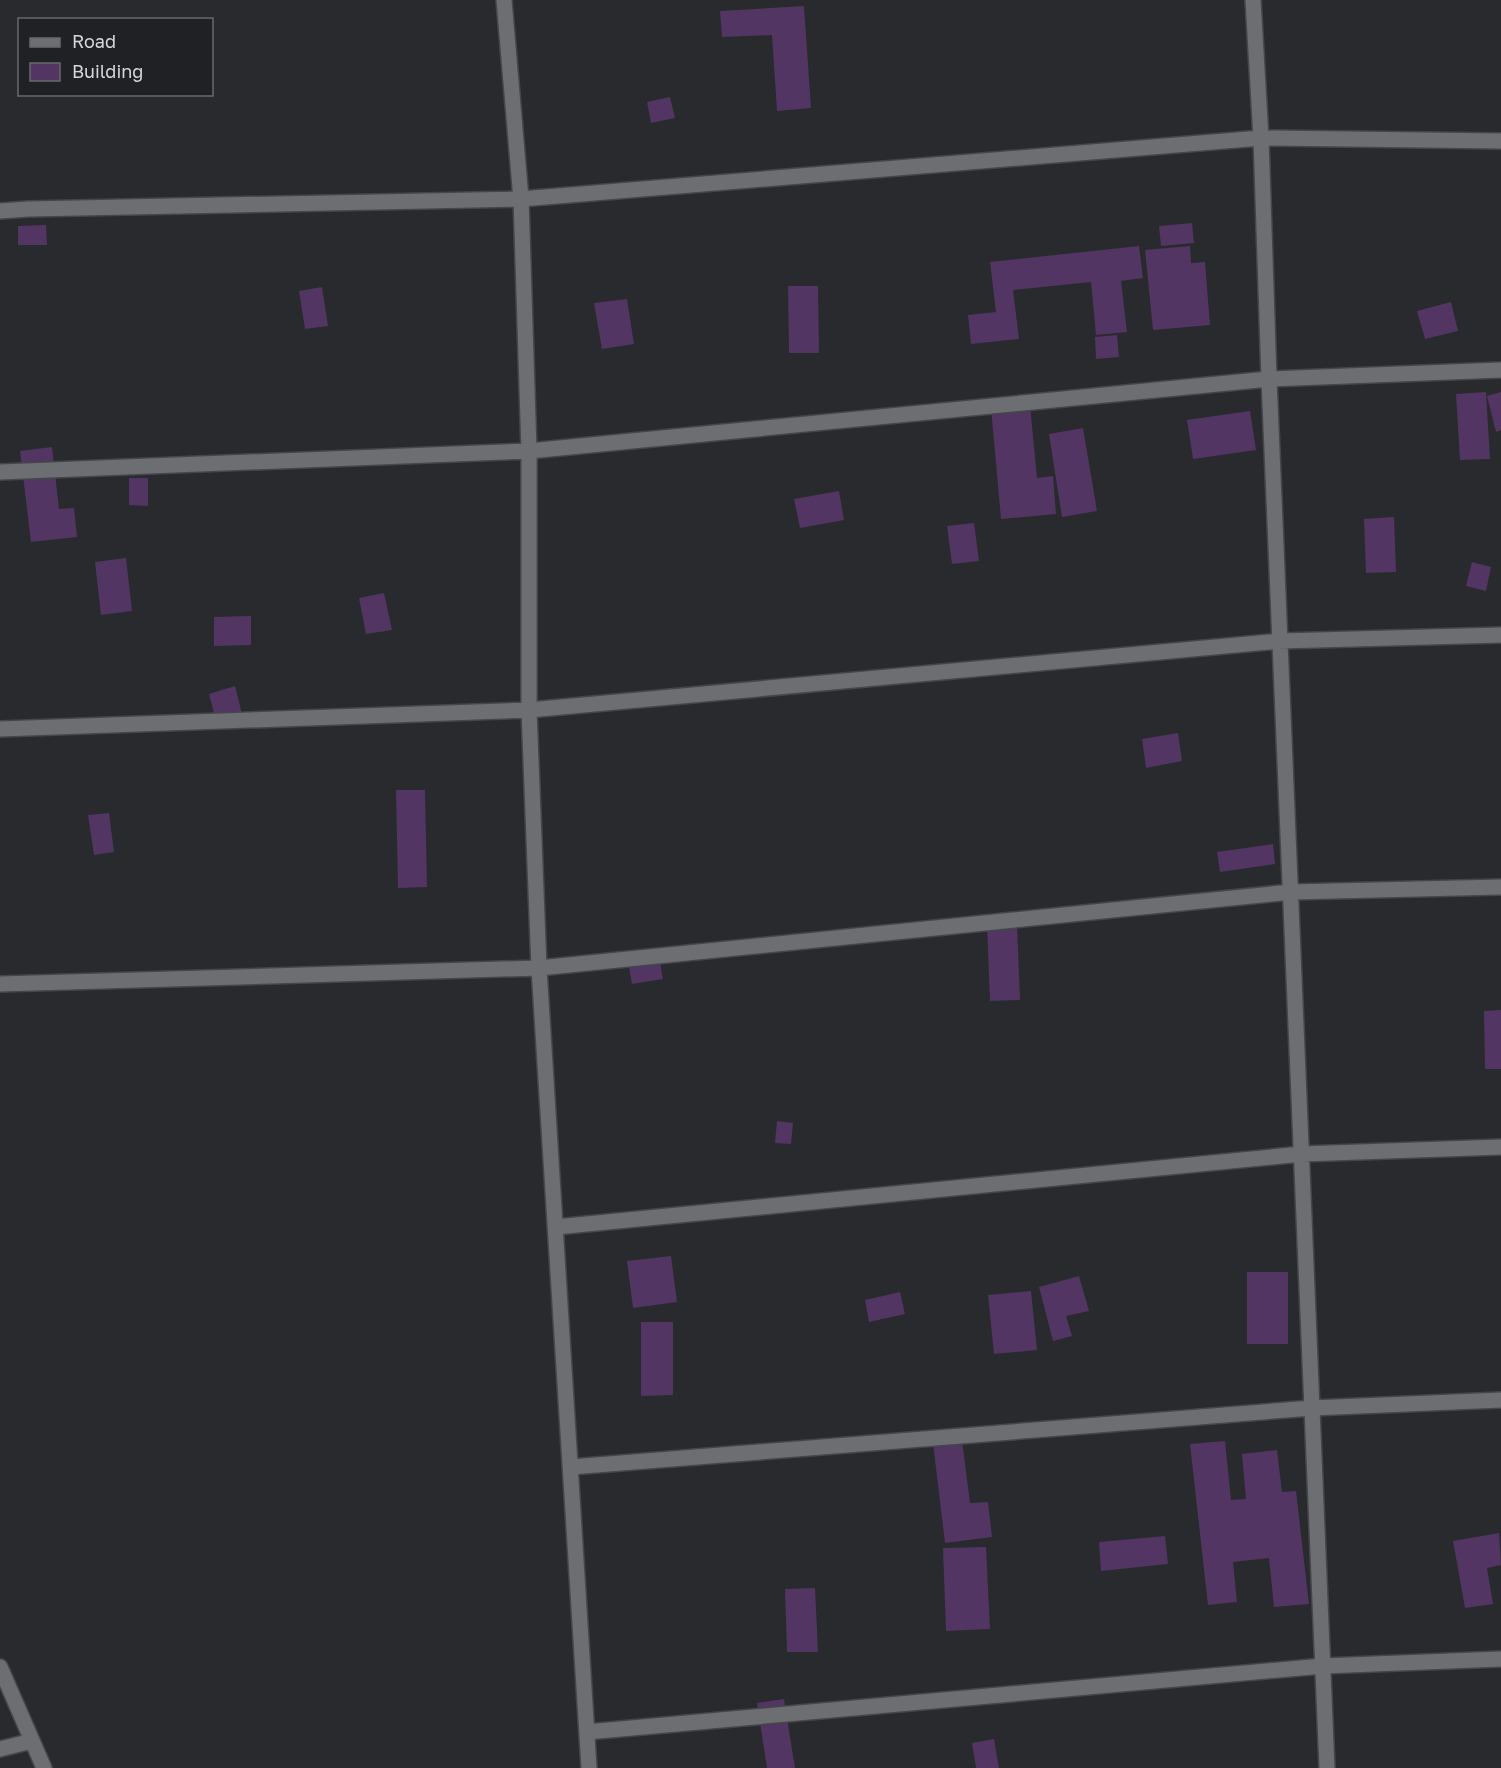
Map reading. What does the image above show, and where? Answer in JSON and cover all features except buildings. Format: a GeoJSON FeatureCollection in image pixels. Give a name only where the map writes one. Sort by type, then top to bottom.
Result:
{"type":"FeatureCollection","features":[{"type":"Feature","properties":{"kind":"street"},"geometry":{"type":"LineString","coordinates":[[504,0],[521,199],[529,451],[529,710],[539,969],[589,1768]]}},
{"type":"Feature","properties":{"kind":"street"},"geometry":{"type":"LineString","coordinates":[[1253,0],[1261,138],[1327,1768]]}},
{"type":"Feature","properties":{"kind":"street"},"geometry":{"type":"LineString","coordinates":[[0,211],[521,199],[1261,138],[1501,141]]}},
{"type":"Feature","properties":{"kind":"street"},"geometry":{"type":"LineString","coordinates":[[0,472],[529,451],[1269,379],[1501,370]]}},
{"type":"Feature","properties":{"kind":"street"},"geometry":{"type":"LineString","coordinates":[[0,729],[529,710],[1280,641],[1501,635]]}},
{"type":"Feature","properties":{"kind":"street"},"geometry":{"type":"LineString","coordinates":[[0,984],[539,969],[1291,892],[1501,887]]}},
{"type":"Feature","properties":{"kind":"street"},"geometry":{"type":"LineString","coordinates":[[556,1227],[1302,1154],[1501,1147]]}},
{"type":"Feature","properties":{"kind":"street"},"geometry":{"type":"LineString","coordinates":[[571,1467],[1312,1408],[1501,1400]]}},
{"type":"Feature","properties":{"kind":"street"},"geometry":{"type":"LineString","coordinates":[[587,1732],[1323,1666],[1501,1659]]}},
{"type":"Feature","properties":{"kind":"street"},"geometry":{"type":"LineString","coordinates":[[0,1667],[44,1768]]}},
{"type":"Feature","properties":{"kind":"street"},"geometry":{"type":"LineString","coordinates":[[0,1749],[32,1741]]}}]}
